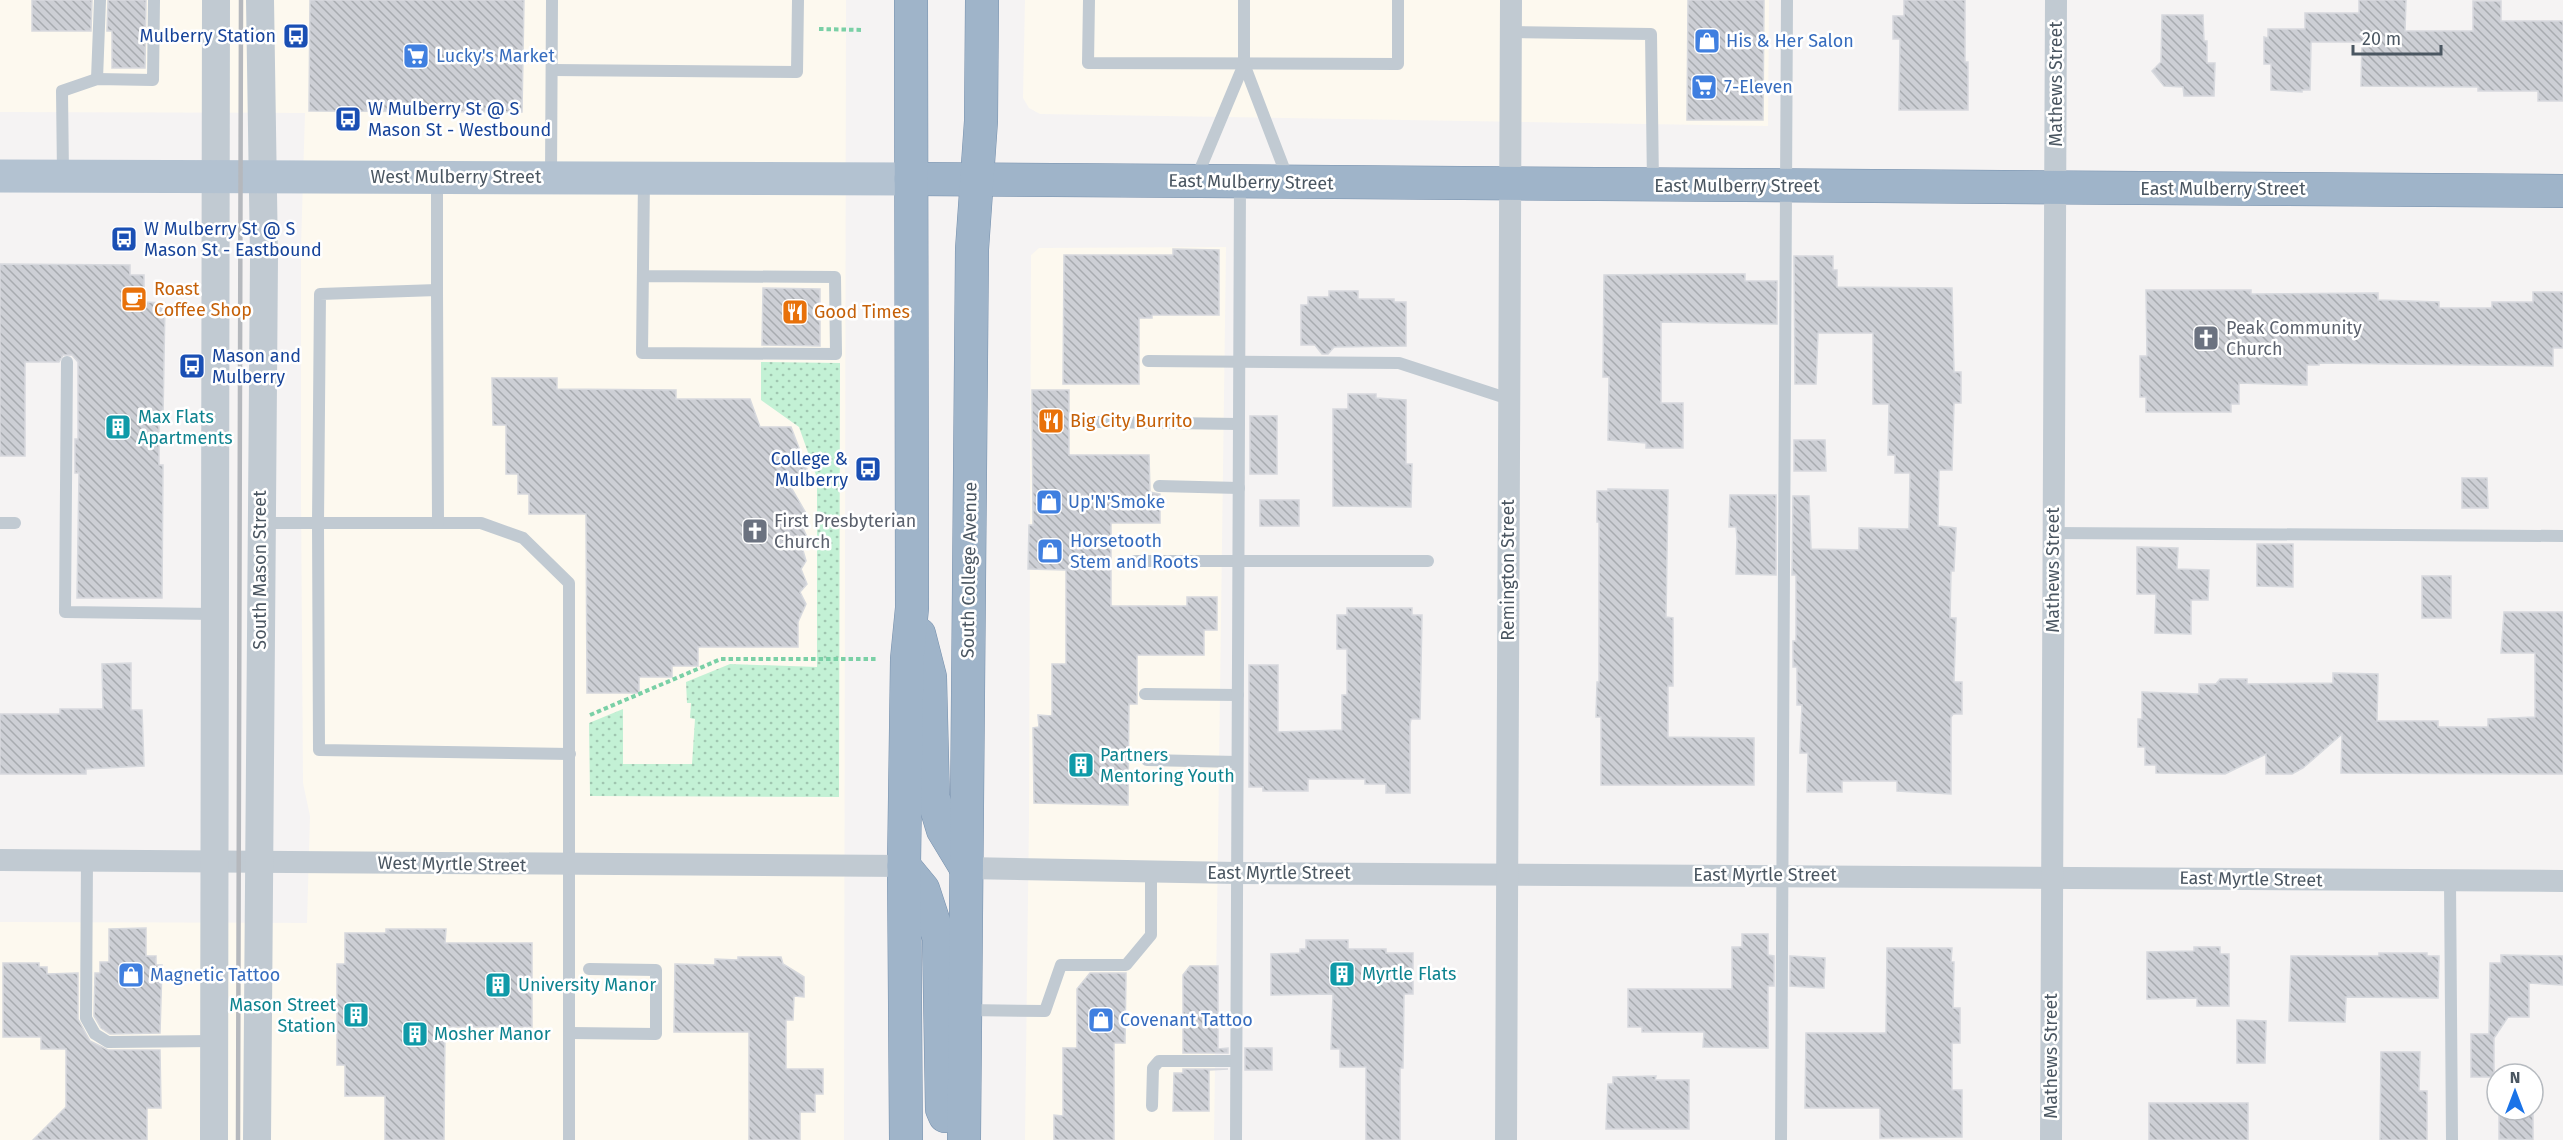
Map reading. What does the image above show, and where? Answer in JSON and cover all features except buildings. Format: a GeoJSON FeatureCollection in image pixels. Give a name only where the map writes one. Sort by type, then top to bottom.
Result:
{"type":"FeatureCollection","features":[{"type":"Feature","properties":{"kind":"highway"},"geometry":{"type":"LineString","coordinates":[[906,1140],[904,866],[907,658],[912,608],[911,0]]}},
{"type":"Feature","properties":{"kind":"highway","name":"South College Avenue"},"geometry":{"type":"LineString","coordinates":[[964,1140],[972,249],[981,121],[982,0]]}},
{"type":"Feature","properties":{"kind":"highway","name":"East Mulberry Street"},"geometry":{"type":"LineString","coordinates":[[911,179],[2563,191]]}},
{"type":"Feature","properties":{"kind":"highway"},"geometry":{"type":"LineString","coordinates":[[912,608],[930,677],[933,797],[943,830],[966,868]]}},
{"type":"Feature","properties":{"kind":"highway"},"geometry":{"type":"LineString","coordinates":[[904,866],[923,889],[939,938],[942,1109],[954,1140]]}},
{"type":"Feature","properties":{"kind":"main road","name":"West Mulberry Street"},"geometry":{"type":"LineString","coordinates":[[0,176],[911,179]]}},
{"type":"Feature","properties":{"kind":"street"},"geometry":{"type":"LineString","coordinates":[[214,1140],[216,0]]}},
{"type":"Feature","properties":{"kind":"street","name":"South Mason Street"},"geometry":{"type":"LineString","coordinates":[[257,1140],[264,256],[260,0]]}},
{"type":"Feature","properties":{"kind":"street","name":"Remington Street"},"geometry":{"type":"LineString","coordinates":[[1506,1140],[1511,0]]}},
{"type":"Feature","properties":{"kind":"street","name":"Mathews Street"},"geometry":{"type":"LineString","coordinates":[[2051,1140],[2056,0]]}},
{"type":"Feature","properties":{"kind":"street","name":"West Myrtle Street"},"geometry":{"type":"LineString","coordinates":[[0,860],[571,866],[904,866]]}},
{"type":"Feature","properties":{"kind":"street","name":"East Myrtle Street"},"geometry":{"type":"LineString","coordinates":[[966,868],[1237,873],[2563,881]]}},
{"type":"Feature","properties":{"kind":"lane"},"geometry":{"type":"LineString","coordinates":[[97,79],[100,0]]}},
{"type":"Feature","properties":{"kind":"lane"},"geometry":{"type":"LineString","coordinates":[[63,176],[62,91],[97,79],[153,80],[154,0]]}},
{"type":"Feature","properties":{"kind":"lane"},"geometry":{"type":"LineString","coordinates":[[551,177],[552,0]]}},
{"type":"Feature","properties":{"kind":"lane"},"geometry":{"type":"LineString","coordinates":[[552,70],[797,72],[798,0]]}},
{"type":"Feature","properties":{"kind":"lane"},"geometry":{"type":"LineString","coordinates":[[1089,0],[1088,63],[1398,64],[1398,0]]}},
{"type":"Feature","properties":{"kind":"lane"},"geometry":{"type":"LineString","coordinates":[[1244,0],[1244,63],[1289,183]]}},
{"type":"Feature","properties":{"kind":"lane"},"geometry":{"type":"LineString","coordinates":[[1781,1140],[1787,0]]}},
{"type":"Feature","properties":{"kind":"lane"},"geometry":{"type":"LineString","coordinates":[[1511,32],[1651,34],[1653,186]]}},
{"type":"Feature","properties":{"kind":"lane"},"geometry":{"type":"LineString","coordinates":[[1195,180],[1244,63]]}},
{"type":"Feature","properties":{"kind":"lane"},"geometry":{"type":"LineString","coordinates":[[436,177],[438,523]]}},
{"type":"Feature","properties":{"kind":"lane"},"geometry":{"type":"LineString","coordinates":[[643,276],[835,277],[836,354],[642,353],[644,178]]}},
{"type":"Feature","properties":{"kind":"lane"},"geometry":{"type":"LineString","coordinates":[[1236,1140],[1240,181]]}},
{"type":"Feature","properties":{"kind":"lane"},"geometry":{"type":"LineString","coordinates":[[437,290],[320,294],[318,523],[320,750],[570,754]]}},
{"type":"Feature","properties":{"kind":"lane"},"geometry":{"type":"LineString","coordinates":[[1148,361],[1399,363],[1509,399]]}},
{"type":"Feature","properties":{"kind":"lane"},"geometry":{"type":"LineString","coordinates":[[67,362],[65,612],[216,614]]}},
{"type":"Feature","properties":{"kind":"lane"},"geometry":{"type":"LineString","coordinates":[[1098,422],[1239,424]]}},
{"type":"Feature","properties":{"kind":"lane"},"geometry":{"type":"LineString","coordinates":[[1159,486],[1239,488]]}},
{"type":"Feature","properties":{"kind":"lane"},"geometry":{"type":"LineString","coordinates":[[0,523],[15,523]]}},
{"type":"Feature","properties":{"kind":"lane"},"geometry":{"type":"LineString","coordinates":[[261,523],[481,523],[523,538],[569,583],[570,1140]]}},
{"type":"Feature","properties":{"kind":"lane"},"geometry":{"type":"LineString","coordinates":[[2053,533],[2563,536]]}},
{"type":"Feature","properties":{"kind":"lane"},"geometry":{"type":"LineString","coordinates":[[1136,561],[1428,561]]}},
{"type":"Feature","properties":{"kind":"lane"},"geometry":{"type":"LineString","coordinates":[[1145,694],[1238,695]]}},
{"type":"Feature","properties":{"kind":"lane"},"geometry":{"type":"LineString","coordinates":[[1147,760],[1237,762]]}},
{"type":"Feature","properties":{"kind":"lane"},"geometry":{"type":"LineString","coordinates":[[87,861],[86,1018],[95,1034],[108,1042],[214,1041]]}},
{"type":"Feature","properties":{"kind":"lane"},"geometry":{"type":"LineString","coordinates":[[965,1010],[1045,1011],[1061,965],[1126,965],[1150,935],[1151,871]]}},
{"type":"Feature","properties":{"kind":"lane"},"geometry":{"type":"LineString","coordinates":[[2450,881],[2452,1140]]}},
{"type":"Feature","properties":{"kind":"lane"},"geometry":{"type":"LineString","coordinates":[[570,1033],[656,1034],[656,970],[589,969]]}},
{"type":"Feature","properties":{"kind":"lane"},"geometry":{"type":"LineString","coordinates":[[1152,1106],[1153,1068],[1159,1061],[1236,1061]]}},
{"type":"Feature","properties":{"kind":"path"},"geometry":{"type":"LineString","coordinates":[[797,28],[864,30]]}},
{"type":"Feature","properties":{"kind":"path"},"geometry":{"type":"LineString","coordinates":[[570,724],[722,658],[907,658]]}},
{"type":"Feature","properties":{"kind":"shaded area"},"geometry":{"type":"Polygon","coordinates":[[[0,0],[846,0],[844,1140],[0,1140],[0,922],[307,923],[310,816],[303,783],[301,246],[305,113],[0,112],[0,0]]]}},
{"type":"Feature","properties":{"kind":"shaded area"},"geometry":{"type":"Polygon","coordinates":[[[1025,0],[1769,0],[1768,126],[1040,114],[1029,108],[1023,98],[1025,0]]]}},
{"type":"Feature","properties":{"kind":"shaded area"},"geometry":{"type":"Polygon","coordinates":[[[1226,247],[1214,1140],[1025,1140],[1029,818],[1031,255],[1039,248],[1226,247]]]}},
{"type":"Feature","properties":{"kind":"green space"},"geometry":{"type":"Polygon","coordinates":[[[761,362],[840,363],[839,797],[590,796],[589,723],[623,709],[623,764],[692,764],[695,719],[690,718],[691,703],[687,703],[686,682],[730,664],[817,667],[817,478],[799,427],[761,400],[761,362]]]}},
{"type":"Feature","properties":{"kind":"railway"},"geometry":{"type":"LineString","coordinates":[[238,1140],[241,0]]}},
{"type":"Feature","properties":{"kind":"place","name":"Mulberry Station"},"geometry":{"type":"Point","coordinates":[296,36]}},
{"type":"Feature","properties":{"kind":"place","name":"His & Her Salon"},"geometry":{"type":"Point","coordinates":[1707,41]}},
{"type":"Feature","properties":{"kind":"place","name":"Lucky's Market"},"geometry":{"type":"Point","coordinates":[416,56]}},
{"type":"Feature","properties":{"kind":"place","name":"7-Eleven"},"geometry":{"type":"Point","coordinates":[1704,87]}},
{"type":"Feature","properties":{"kind":"place","name":"W Mulberry St @ S Mason St - Westbound"},"geometry":{"type":"Point","coordinates":[348,119]}},
{"type":"Feature","properties":{"kind":"place","name":"W Mulberry St @ S Mason St - Eastbound"},"geometry":{"type":"Point","coordinates":[124,239]}},
{"type":"Feature","properties":{"kind":"place","name":"Roast Coffee Shop"},"geometry":{"type":"Point","coordinates":[134,299]}},
{"type":"Feature","properties":{"kind":"place","name":"Good Times"},"geometry":{"type":"Point","coordinates":[795,312]}},
{"type":"Feature","properties":{"kind":"place","name":"Peak Community Church"},"geometry":{"type":"Point","coordinates":[2206,338]}},
{"type":"Feature","properties":{"kind":"place","name":"Mason and Mulberry"},"geometry":{"type":"Point","coordinates":[192,366]}},
{"type":"Feature","properties":{"kind":"place","name":"Big City Burrito"},"geometry":{"type":"Point","coordinates":[1051,421]}},
{"type":"Feature","properties":{"kind":"place","name":"Max Flats Apartments"},"geometry":{"type":"Point","coordinates":[118,427]}},
{"type":"Feature","properties":{"kind":"place","name":"College & Mulberry"},"geometry":{"type":"Point","coordinates":[868,469]}},
{"type":"Feature","properties":{"kind":"place","name":"Up'N'Smoke"},"geometry":{"type":"Point","coordinates":[1049,502]}},
{"type":"Feature","properties":{"kind":"place","name":"First Presbyterian Church"},"geometry":{"type":"Point","coordinates":[755,531]}},
{"type":"Feature","properties":{"kind":"place","name":"Horsetooth Stem and Roots"},"geometry":{"type":"Point","coordinates":[1050,551]}},
{"type":"Feature","properties":{"kind":"place","name":"Partners Mentoring Youth"},"geometry":{"type":"Point","coordinates":[1081,765]}},
{"type":"Feature","properties":{"kind":"place","name":"Myrtle Flats"},"geometry":{"type":"Point","coordinates":[1342,974]}},
{"type":"Feature","properties":{"kind":"place","name":"Magnetic Tattoo"},"geometry":{"type":"Point","coordinates":[131,975]}},
{"type":"Feature","properties":{"kind":"place","name":"University Manor"},"geometry":{"type":"Point","coordinates":[498,985]}},
{"type":"Feature","properties":{"kind":"place","name":"Mason Street Station"},"geometry":{"type":"Point","coordinates":[356,1015]}},
{"type":"Feature","properties":{"kind":"place","name":"Covenant Tattoo"},"geometry":{"type":"Point","coordinates":[1101,1020]}},
{"type":"Feature","properties":{"kind":"place","name":"Mosher Manor"},"geometry":{"type":"Point","coordinates":[415,1034]}}]}
